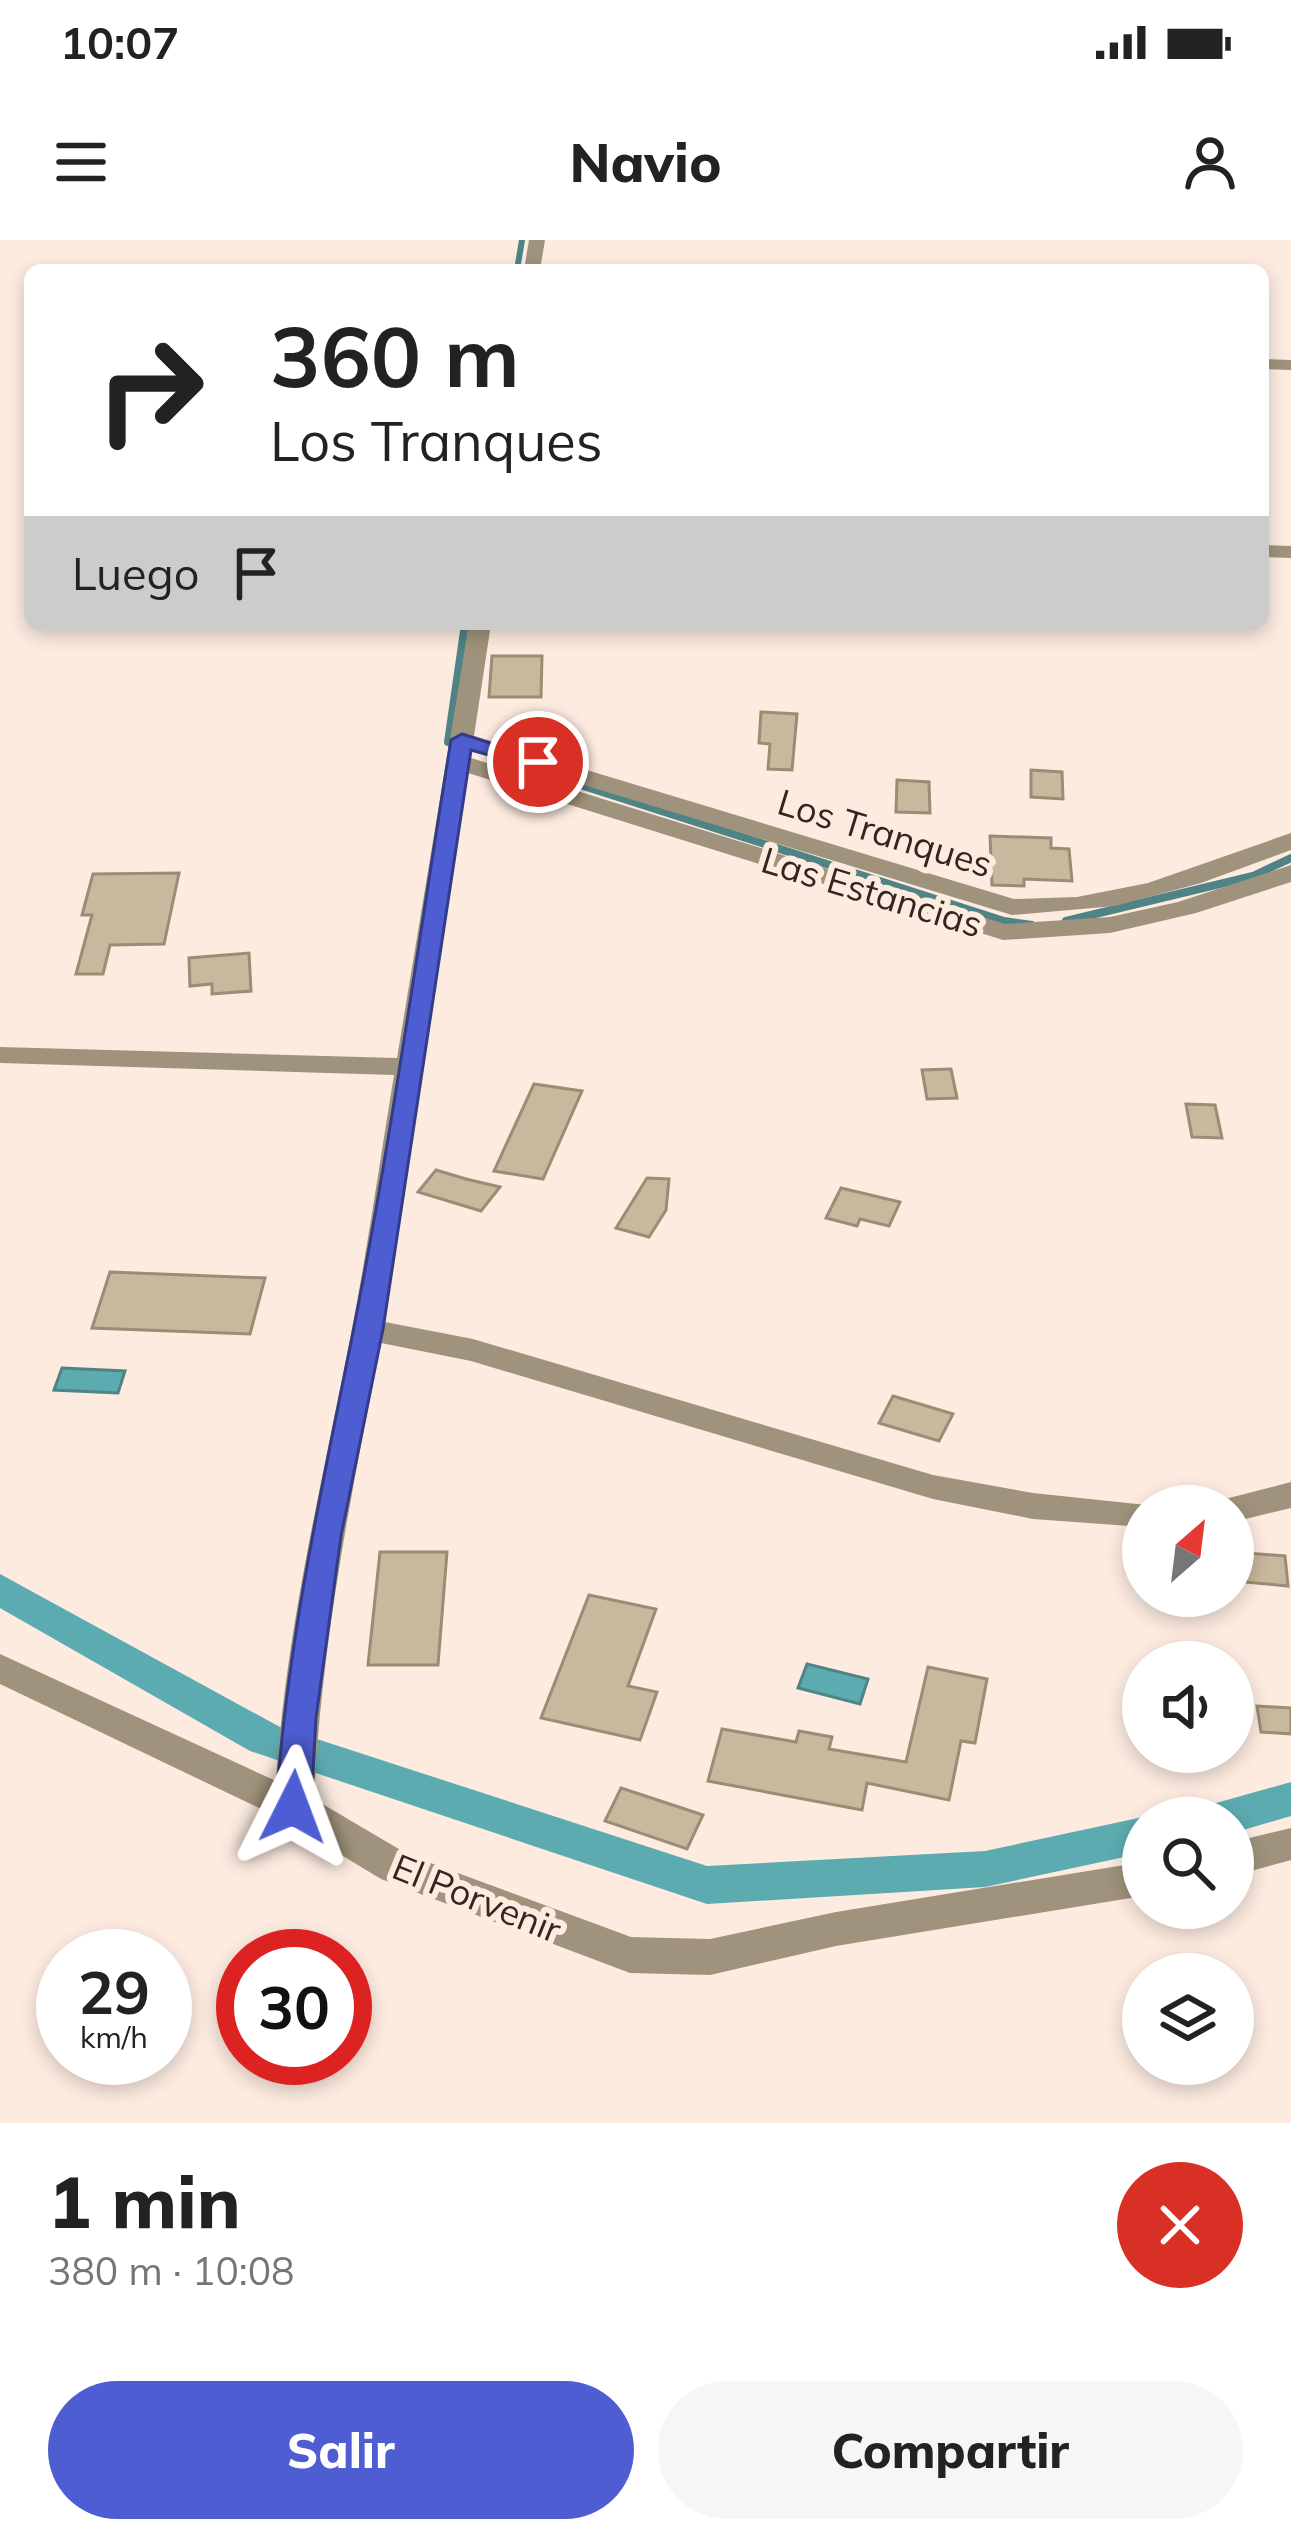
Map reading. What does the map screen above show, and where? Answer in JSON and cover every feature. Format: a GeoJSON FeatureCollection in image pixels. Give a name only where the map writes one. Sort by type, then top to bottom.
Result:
{"type":"FeatureCollection","features":[{"type":"Feature","properties":{"kind":"street"},"geometry":{"type":"LineString","coordinates":[[293,1807],[299,1718],[325,1536],[368,1329],[479,630]]}},
{"type":"Feature","properties":{"kind":"street","name":"Los Tranques"},"geometry":{"type":"LineString","coordinates":[[460,751],[1012,908],[1075,904],[1219,869],[1291,841]]}},
{"type":"Feature","properties":{"kind":"street","name":"Las Estancias"},"geometry":{"type":"LineString","coordinates":[[460,751],[1004,932],[1071,932],[1214,899],[1291,873]]}},
{"type":"Feature","properties":{"kind":"street"},"geometry":{"type":"LineString","coordinates":[[0,1055],[407,1067]]}},
{"type":"Feature","properties":{"kind":"street"},"geometry":{"type":"LineString","coordinates":[[368,1329],[473,1350],[933,1487],[1034,1506],[1122,1512]]}},
{"type":"Feature","properties":{"kind":"street"},"geometry":{"type":"LineString","coordinates":[[1254,1504],[1291,1496]]}},
{"type":"Feature","properties":{"kind":"street","name":"El Porvenir"},"geometry":{"type":"LineString","coordinates":[[0,1668],[293,1807],[394,1867],[604,1948],[658,1958],[710,1957],[856,1925],[1122,1882]]}},
{"type":"Feature","properties":{"kind":"street"},"geometry":{"type":"LineString","coordinates":[[1254,1854],[1291,1844]]}},
{"type":"Feature","properties":{"kind":"water"},"geometry":{"type":"Polygon","coordinates":[[[62,1368],[125,1371],[118,1393],[54,1390],[62,1368]]]}},
{"type":"Feature","properties":{"kind":"water"},"geometry":{"type":"Polygon","coordinates":[[[807,1664],[868,1679],[860,1704],[798,1688],[807,1664]]]}},
{"type":"Feature","properties":{"kind":"building"},"geometry":{"type":"Polygon","coordinates":[[[492,656],[542,656],[541,697],[489,697],[492,656]]]}},
{"type":"Feature","properties":{"kind":"building"},"geometry":{"type":"Polygon","coordinates":[[[761,712],[797,714],[792,770],[768,769],[770,744],[759,743],[761,712]]]}},
{"type":"Feature","properties":{"kind":"building"},"geometry":{"type":"Polygon","coordinates":[[[1031,770],[1062,772],[1063,799],[1031,797],[1031,770]]]}},
{"type":"Feature","properties":{"kind":"building"},"geometry":{"type":"Polygon","coordinates":[[[897,780],[929,782],[930,813],[896,812],[897,780]]]}},
{"type":"Feature","properties":{"kind":"building"},"geometry":{"type":"Polygon","coordinates":[[[990,836],[1051,838],[1051,848],[1069,849],[1072,881],[1024,879],[1024,886],[992,885],[990,836]]]}},
{"type":"Feature","properties":{"kind":"building"},"geometry":{"type":"Polygon","coordinates":[[[179,873],[164,944],[110,945],[103,974],[76,974],[92,915],[82,915],[93,874],[179,873]]]}},
{"type":"Feature","properties":{"kind":"building"},"geometry":{"type":"Polygon","coordinates":[[[249,953],[251,991],[212,994],[212,984],[190,986],[189,958],[249,953]]]}},
{"type":"Feature","properties":{"kind":"building"},"geometry":{"type":"Polygon","coordinates":[[[951,1069],[957,1098],[927,1099],[922,1070],[951,1069]]]}},
{"type":"Feature","properties":{"kind":"building"},"geometry":{"type":"Polygon","coordinates":[[[534,1084],[582,1091],[543,1179],[494,1171],[534,1084]]]}},
{"type":"Feature","properties":{"kind":"building"},"geometry":{"type":"Polygon","coordinates":[[[1186,1104],[1215,1105],[1222,1138],[1192,1137],[1186,1104]]]}},
{"type":"Feature","properties":{"kind":"building"},"geometry":{"type":"Polygon","coordinates":[[[436,1170],[500,1187],[481,1211],[418,1192],[436,1170]]]}},
{"type":"Feature","properties":{"kind":"building"},"geometry":{"type":"Polygon","coordinates":[[[647,1178],[669,1179],[666,1210],[649,1237],[616,1228],[647,1178]]]}},
{"type":"Feature","properties":{"kind":"building"},"geometry":{"type":"Polygon","coordinates":[[[841,1188],[900,1202],[889,1226],[860,1219],[857,1226],[826,1218],[841,1188]]]}},
{"type":"Feature","properties":{"kind":"building"},"geometry":{"type":"Polygon","coordinates":[[[110,1272],[265,1278],[250,1334],[92,1328],[110,1272]]]}},
{"type":"Feature","properties":{"kind":"building"},"geometry":{"type":"Polygon","coordinates":[[[893,1396],[953,1414],[939,1441],[879,1423],[893,1396]]]}},
{"type":"Feature","properties":{"kind":"building"},"geometry":{"type":"Polygon","coordinates":[[[380,1552],[447,1552],[438,1665],[368,1665],[380,1552]]]}},
{"type":"Feature","properties":{"kind":"building"},"geometry":{"type":"Polygon","coordinates":[[[1254,1554],[1285,1556],[1288,1586],[1254,1583],[1254,1554]]]}},
{"type":"Feature","properties":{"kind":"building"},"geometry":{"type":"Polygon","coordinates":[[[589,1595],[656,1609],[628,1686],[657,1692],[640,1740],[541,1718],[589,1595]]]}},
{"type":"Feature","properties":{"kind":"building"},"geometry":{"type":"Polygon","coordinates":[[[928,1667],[987,1679],[975,1743],[961,1741],[949,1800],[867,1783],[862,1810],[708,1781],[722,1729],[796,1742],[799,1731],[832,1737],[829,1749],[906,1762],[928,1667]]]}},
{"type":"Feature","properties":{"kind":"building"},"geometry":{"type":"Polygon","coordinates":[[[1257,1706],[1291,1708],[1291,1734],[1261,1732],[1257,1706]]]}},
{"type":"Feature","properties":{"kind":"building"},"geometry":{"type":"Polygon","coordinates":[[[621,1788],[703,1815],[687,1849],[605,1821],[621,1788]]]}},
{"type":"Feature","properties":{"kind":"waterway"},"geometry":{"type":"LineString","coordinates":[[518,264],[522,240]]}},
{"type":"Feature","properties":{"kind":"waterway"},"geometry":{"type":"LineString","coordinates":[[459,746],[448,742],[464,630]]}},
{"type":"Feature","properties":{"kind":"waterway"},"geometry":{"type":"LineString","coordinates":[[509,762],[1004,921],[1032,925]]}},
{"type":"Feature","properties":{"kind":"waterway"},"geometry":{"type":"LineString","coordinates":[[1066,921],[1253,876],[1291,858]]}},
{"type":"Feature","properties":{"kind":"waterway"},"geometry":{"type":"LineString","coordinates":[[0,1589],[265,1739],[707,1885],[985,1869],[1122,1840]]}},
{"type":"Feature","properties":{"kind":"waterway"},"geometry":{"type":"LineString","coordinates":[[1254,1809],[1291,1799]]}},
{"type":"Feature","properties":{"kind":"route"},"geometry":{"type":"LineString","coordinates":[[293,1807],[299,1718],[325,1536],[368,1329],[462,740],[538,762]]}}]}
